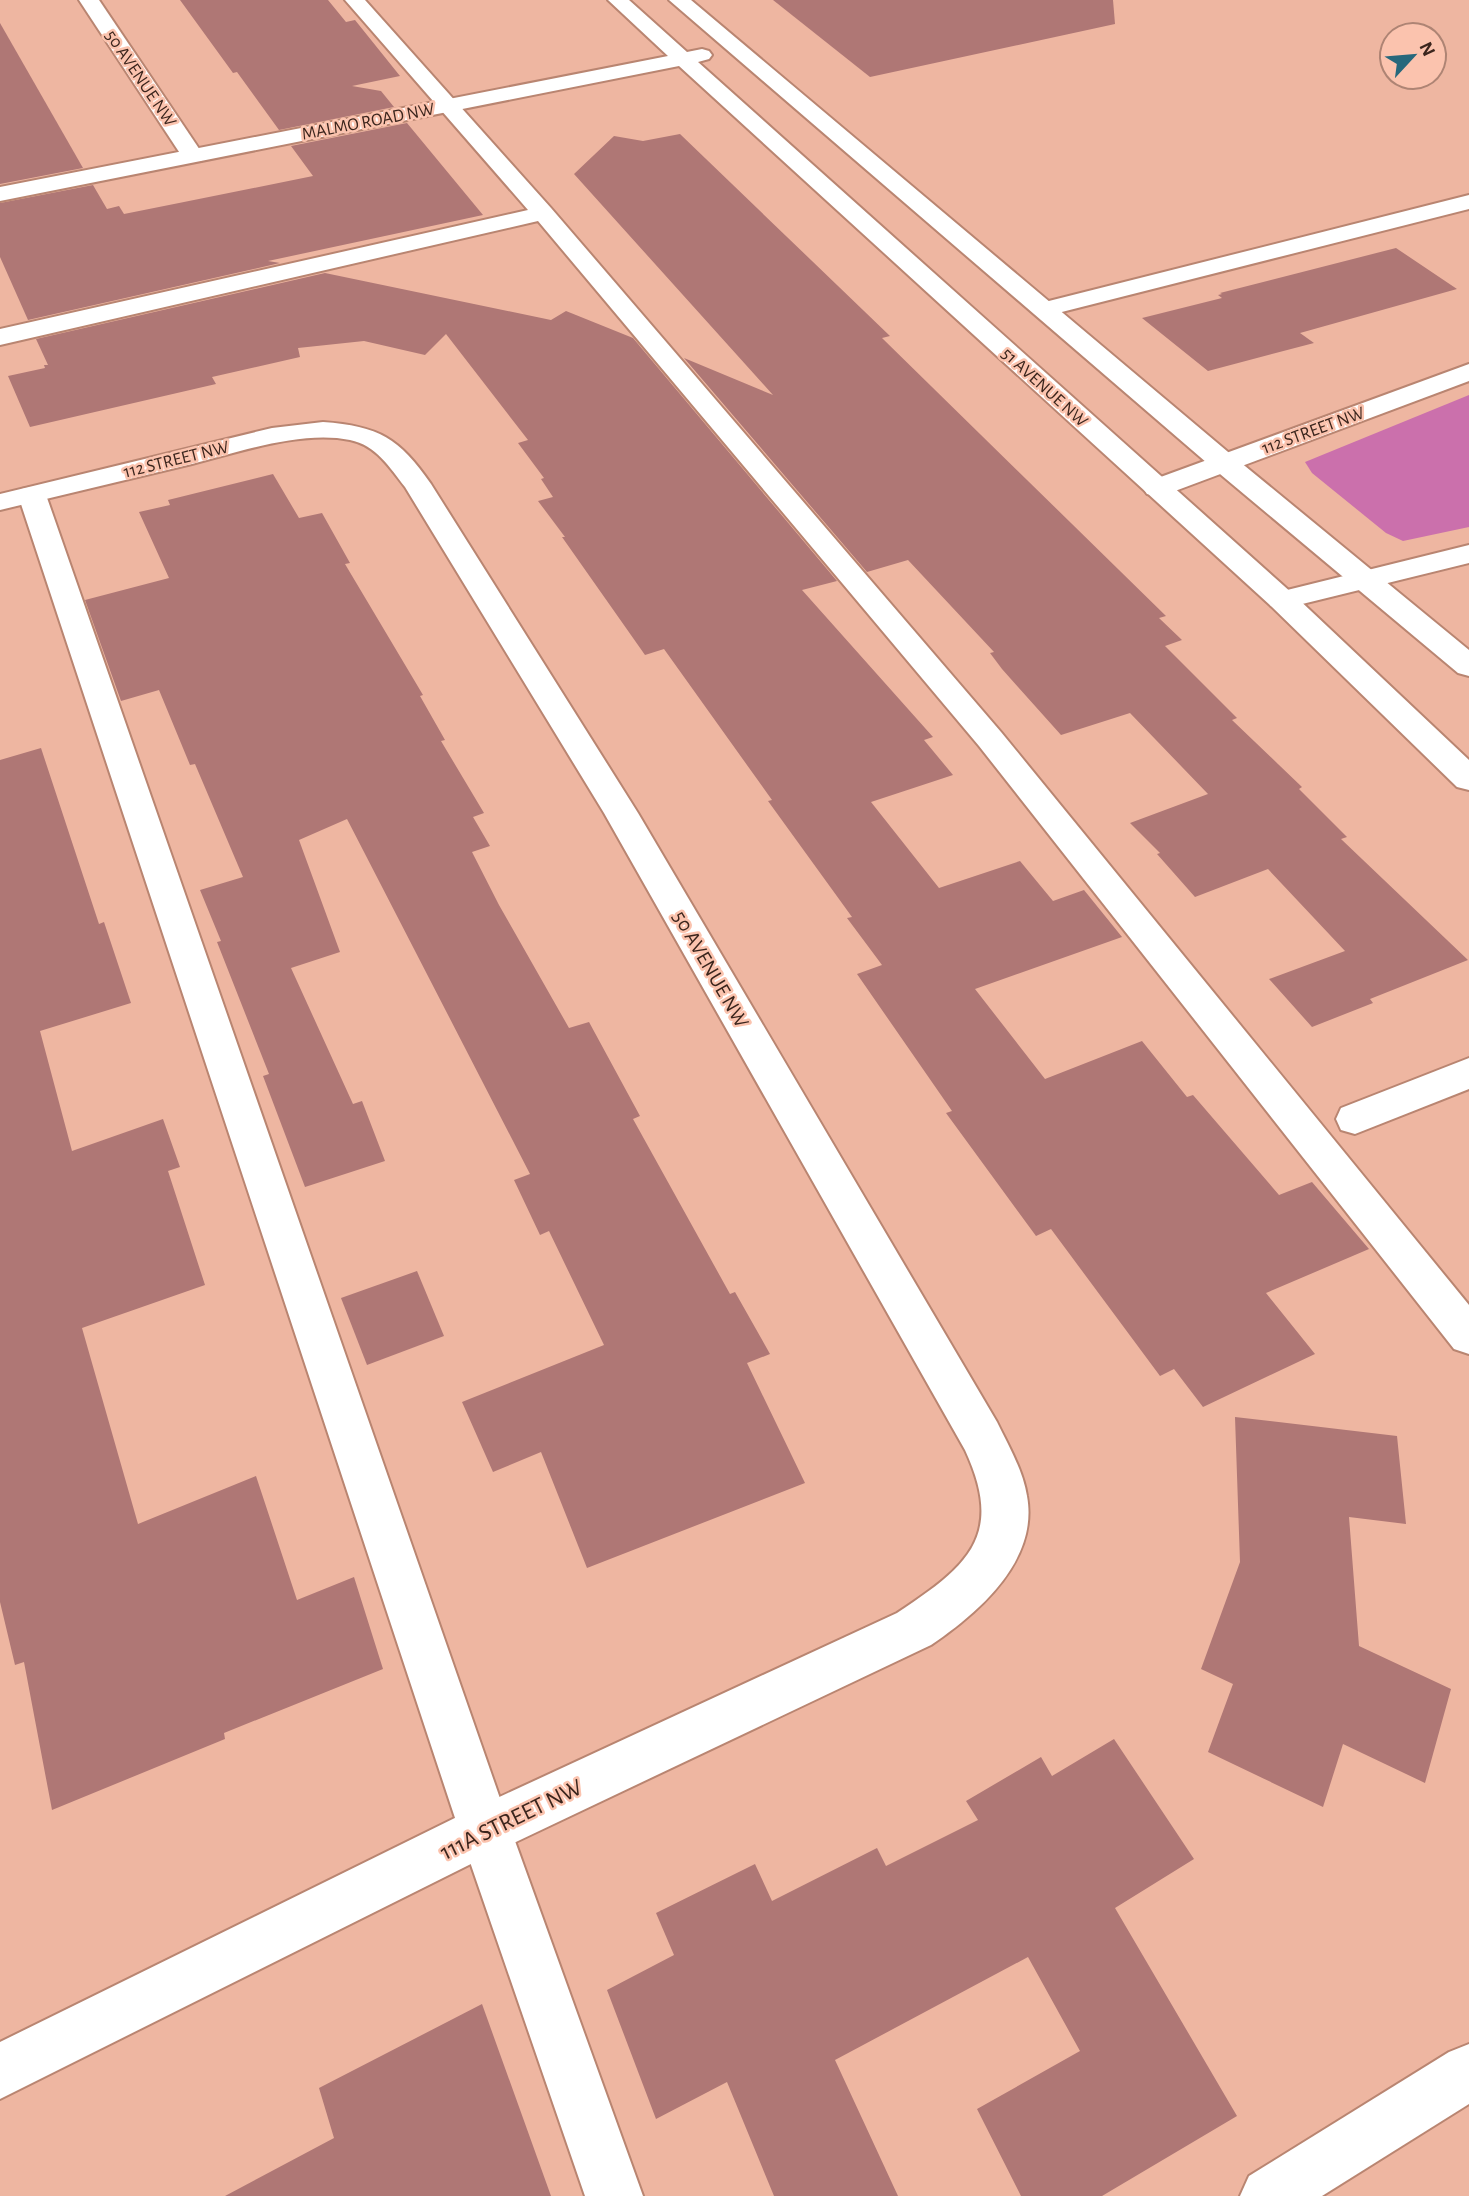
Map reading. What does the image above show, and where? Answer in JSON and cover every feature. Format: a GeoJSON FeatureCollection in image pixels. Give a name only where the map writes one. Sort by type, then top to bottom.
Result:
{"type":"FeatureCollection","features":[{"type":"Feature","properties":{"kind":"street","name":"50 AVENUE NW"},"geometry":{"type":"LineString","coordinates":[[89,0],[193,156]]}},
{"type":"Feature","properties":{"kind":"street"},"geometry":{"type":"LineString","coordinates":[[355,0],[543,213],[990,739],[1469,1336]]}},
{"type":"Feature","properties":{"kind":"street","name":"51 AVENUE NW"},"geometry":{"type":"LineString","coordinates":[[618,0],[1282,600],[1469,779]]}},
{"type":"Feature","properties":{"kind":"street"},"geometry":{"type":"LineString","coordinates":[[679,0],[1046,309],[1224,463],[1469,666]]}},
{"type":"Feature","properties":{"kind":"street","name":"MALMO ROAD NW"},"geometry":{"type":"LineString","coordinates":[[0,194],[736,48]]}},
{"type":"Feature","properties":{"kind":"street"},"geometry":{"type":"LineString","coordinates":[[1046,309],[1469,202]]}},
{"type":"Feature","properties":{"kind":"street"},"geometry":{"type":"LineString","coordinates":[[0,337],[543,213]]}},
{"type":"Feature","properties":{"kind":"street","name":"112 STREET NW"},"geometry":{"type":"LineString","coordinates":[[1157,488],[1469,372]]}},
{"type":"Feature","properties":{"kind":"street","name":"112 STREET NW"},"geometry":{"type":"LineString","coordinates":[[16,499],[272,436],[323,430],[354,432]]}},
{"type":"Feature","properties":{"kind":"street","name":"50 AVENUE NW"},"geometry":{"type":"LineString","coordinates":[[354,432],[376,440],[390,450],[417,484],[628,824],[981,1436],[998,1474],[1006,1508],[999,1542]]}},
{"type":"Feature","properties":{"kind":"street"},"geometry":{"type":"LineString","coordinates":[[16,499],[614,2196]]}},
{"type":"Feature","properties":{"kind":"street"},"geometry":{"type":"LineString","coordinates":[[1282,600],[1469,554]]}},
{"type":"Feature","properties":{"kind":"street"},"geometry":{"type":"LineString","coordinates":[[1356,1119],[1469,1073]]}},
{"type":"Feature","properties":{"kind":"street","name":"111A STREET NW"},"geometry":{"type":"LineString","coordinates":[[0,2071],[485,1830],[914,1629],[946,1608],[976,1581],[999,1542]]}},
{"type":"Feature","properties":{"kind":"street"},"geometry":{"type":"LineString","coordinates":[[1269,2196],[1469,2072]]}},
{"type":"Feature","properties":{"kind":"shaded area"},"geometry":{"type":"Polygon","coordinates":[[[1469,395],[1469,527],[1403,541],[1386,533],[1312,473],[1305,462],[1469,395]]]}},
{"type":"Feature","properties":{"kind":"building"},"geometry":{"type":"Polygon","coordinates":[[[180,0],[328,0],[346,22],[355,20],[400,76],[352,86],[381,91],[394,107],[279,130],[180,0]]]}},
{"type":"Feature","properties":{"kind":"building"},"geometry":{"type":"Polygon","coordinates":[[[773,0],[1113,0],[1115,24],[870,77],[773,0]]]}},
{"type":"Feature","properties":{"kind":"building"},"geometry":{"type":"Polygon","coordinates":[[[0,23],[83,168],[0,184],[0,23]]]}},
{"type":"Feature","properties":{"kind":"building"},"geometry":{"type":"Polygon","coordinates":[[[407,123],[483,215],[268,261],[280,263],[28,320],[0,257],[0,203],[93,185],[107,209],[119,206],[124,214],[313,176],[291,146],[407,123]]]}},
{"type":"Feature","properties":{"kind":"building"},"geometry":{"type":"Polygon","coordinates":[[[680,134],[890,336],[882,338],[1166,616],[1159,618],[1182,640],[1165,646],[1237,718],[1232,720],[1302,787],[1299,789],[1347,837],[1341,839],[1468,960],[1370,999],[1373,1003],[1312,1027],[1269,979],[1345,951],[1268,869],[1195,897],[1157,854],[1160,853],[1130,823],[1208,794],[1130,713],[1061,735],[1002,669],[990,653],[994,652],[908,560],[867,572],[684,358],[773,395],[574,174],[614,136],[643,141],[680,134]]]}},
{"type":"Feature","properties":{"kind":"building"},"geometry":{"type":"Polygon","coordinates":[[[1396,248],[1457,289],[1300,333],[1314,343],[1208,371],[1142,318],[1222,298],[1218,295],[1222,294],[1220,293],[1396,248]]]}},
{"type":"Feature","properties":{"kind":"building"},"geometry":{"type":"Polygon","coordinates":[[[325,273],[551,320],[566,311],[633,338],[837,581],[802,590],[933,737],[924,740],[953,775],[871,802],[939,888],[1020,861],[1053,901],[1084,890],[1122,937],[975,989],[1045,1079],[1142,1041],[1187,1097],[1193,1095],[1279,1195],[1312,1182],[1369,1249],[1266,1293],[1315,1354],[1203,1407],[1174,1369],[1160,1376],[1051,1229],[1036,1236],[946,1113],[952,1111],[857,974],[882,965],[847,918],[852,917],[768,801],[772,800],[664,649],[645,655],[562,537],[565,537],[538,501],[553,497],[541,479],[544,478],[518,443],[528,440],[446,334],[425,355],[364,341],[298,348],[300,357],[212,377],[216,384],[30,427],[8,376],[48,365],[36,339],[325,273]]]}},
{"type":"Feature","properties":{"kind":"building"},"geometry":{"type":"Polygon","coordinates":[[[273,474],[299,518],[322,513],[350,563],[345,564],[423,695],[420,696],[445,740],[441,741],[484,813],[473,817],[490,846],[472,852],[499,905],[569,1028],[589,1022],[640,1116],[633,1119],[730,1294],[735,1292],[770,1354],[747,1363],[805,1483],[587,1568],[541,1452],[493,1472],[462,1402],[604,1345],[549,1231],[540,1235],[514,1180],[530,1174],[347,819],[299,840],[340,952],[291,968],[353,1104],[362,1101],[385,1161],[305,1187],[263,1076],[269,1074],[217,942],[221,941],[200,890],[243,877],[195,764],[190,765],[159,690],[121,701],[85,600],[169,578],[139,512],[170,505],[168,500],[273,474]]]}},
{"type":"Feature","properties":{"kind":"building"},"geometry":{"type":"Polygon","coordinates":[[[41,748],[99,924],[104,922],[131,1003],[40,1031],[72,1151],[163,1119],[180,1167],[168,1171],[205,1285],[82,1328],[138,1524],[256,1476],[297,1600],[354,1577],[383,1669],[224,1733],[225,1739],[52,1810],[24,1662],[15,1665],[0,1602],[0,760],[41,748]]]}},
{"type":"Feature","properties":{"kind":"building"},"geometry":{"type":"Polygon","coordinates":[[[417,1271],[444,1336],[367,1365],[341,1298],[417,1271]]]}},
{"type":"Feature","properties":{"kind":"building"},"geometry":{"type":"Polygon","coordinates":[[[1235,1417],[1397,1436],[1406,1524],[1349,1517],[1359,1646],[1451,1689],[1425,1783],[1343,1744],[1323,1807],[1208,1752],[1233,1684],[1201,1669],[1240,1562],[1235,1417]]]}},
{"type":"Feature","properties":{"kind":"building"},"geometry":{"type":"Polygon","coordinates":[[[1114,1739],[1194,1859],[1115,1908],[1237,2116],[1102,2196],[1021,2196],[977,2109],[1080,2051],[1028,1957],[835,2060],[898,2196],[774,2196],[727,2082],[656,2119],[607,1990],[674,1955],[656,1913],[755,1864],[772,1901],[877,1848],[886,1866],[978,1820],[966,1801],[1041,1757],[1052,1776],[1114,1739]]]}},
{"type":"Feature","properties":{"kind":"building"},"geometry":{"type":"Polygon","coordinates":[[[482,2004],[551,2196],[225,2196],[334,2138],[319,2088],[482,2004]]]}}]}
